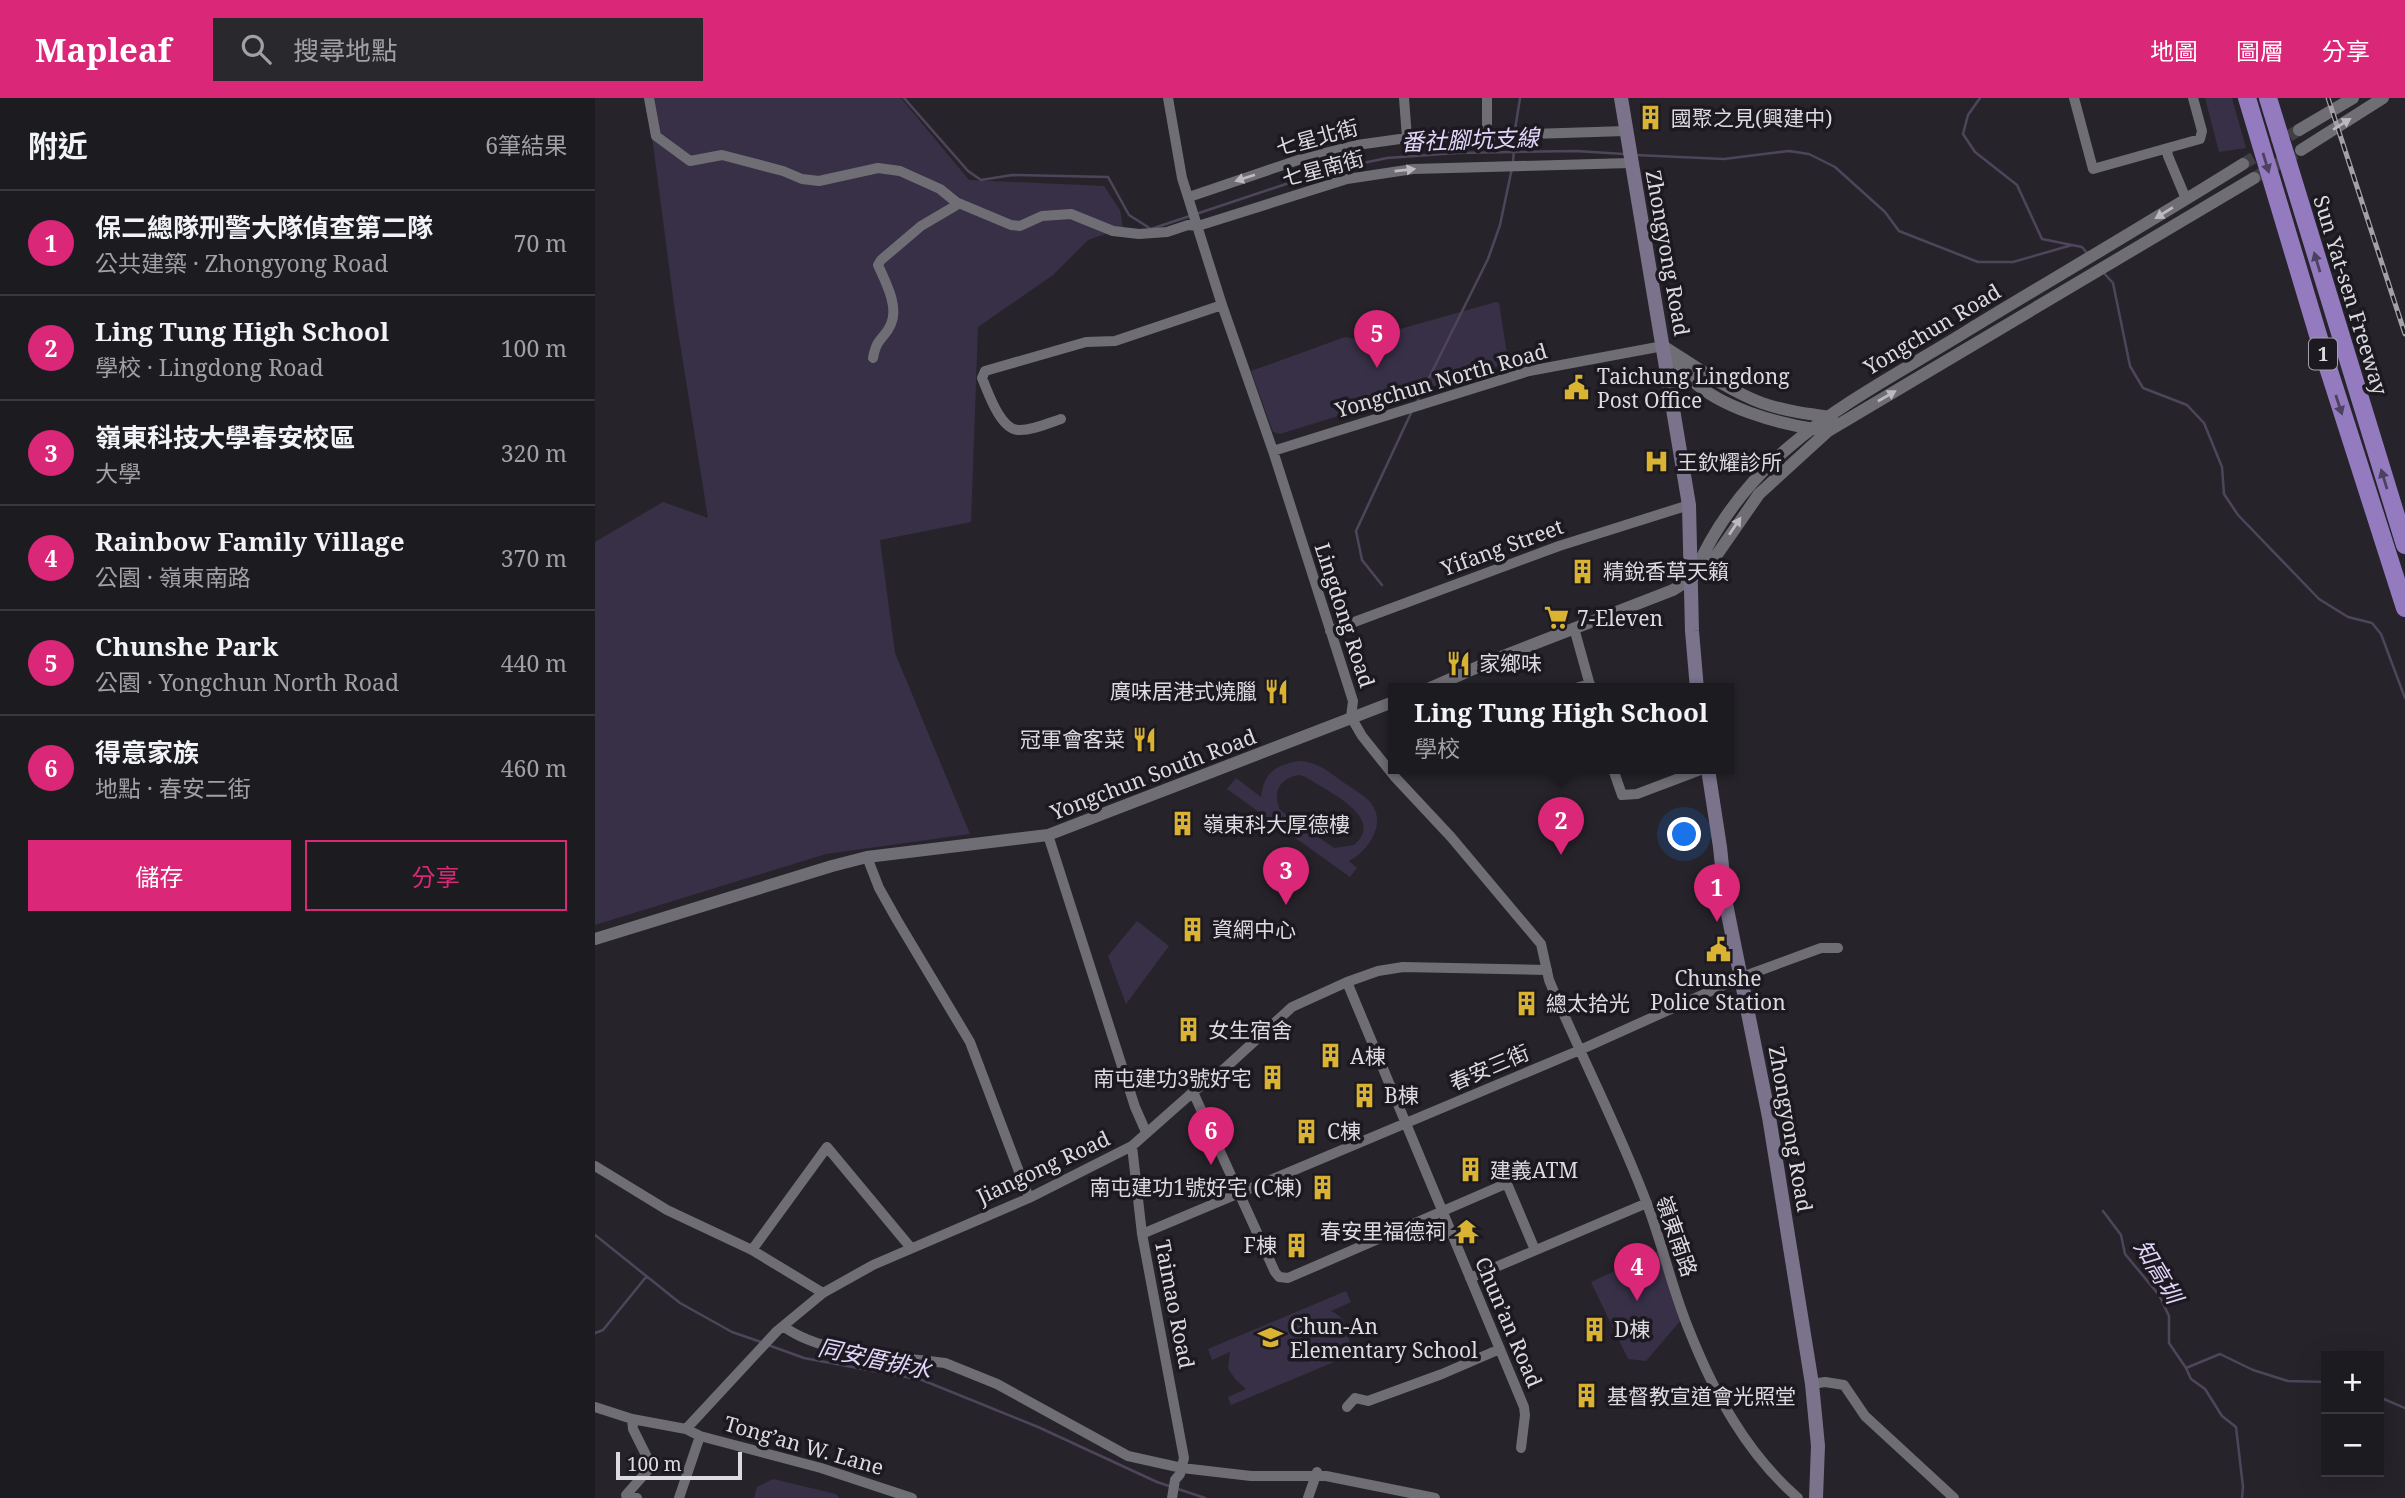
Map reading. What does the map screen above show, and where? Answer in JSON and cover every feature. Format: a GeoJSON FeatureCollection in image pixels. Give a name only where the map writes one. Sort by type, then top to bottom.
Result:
{"type":"FeatureCollection","features":[{"type":"Feature","properties":{"kind":"highway","name":"Sun Yat-sen Freeway"},"geometry":{"type":"LineString","coordinates":[[2247,98],[2324,355],[2405,608]]}},
{"type":"Feature","properties":{"kind":"highway","name":"Sun Yat-sen Freeway"},"geometry":{"type":"LineString","coordinates":[[2268,98],[2405,544]]}},
{"type":"Feature","properties":{"kind":"main road"},"geometry":{"type":"LineString","coordinates":[[1620,99],[1627,136]]}},
{"type":"Feature","properties":{"kind":"main road","name":"Zhongyong Road"},"geometry":{"type":"LineString","coordinates":[[1627,136],[1689,505],[1692,631],[1696,683]]}},
{"type":"Feature","properties":{"kind":"main road","name":"Zhongyong Road"},"geometry":{"type":"LineString","coordinates":[[1707,774],[1726,904],[1769,1117],[1812,1384],[1818,1446],[1816,1498]]}},
{"type":"Feature","properties":{"kind":"street","name":"七星南街"},"geometry":{"type":"LineString","coordinates":[[649,98],[656,136],[690,161],[722,155],[783,171],[802,179],[819,181],[878,168],[900,171],[940,189],[956,202],[1010,225],[1020,226],[1042,216],[1070,214],[1113,231],[1139,234],[1167,232],[1196,221],[1310,189],[1387,172],[1631,160]]}},
{"type":"Feature","properties":{"kind":"street"},"geometry":{"type":"LineString","coordinates":[[1168,98],[1176,150],[1189,199]]}},
{"type":"Feature","properties":{"kind":"street"},"geometry":{"type":"LineString","coordinates":[[1404,98],[1407,138]]}},
{"type":"Feature","properties":{"kind":"street"},"geometry":{"type":"LineString","coordinates":[[1487,98],[1487,136]]}},
{"type":"Feature","properties":{"kind":"street"},"geometry":{"type":"LineString","coordinates":[[2074,98],[2093,169],[2200,139],[2202,131],[2193,98]]}},
{"type":"Feature","properties":{"kind":"street"},"geometry":{"type":"LineString","coordinates":[[2299,130],[2353,98]]}},
{"type":"Feature","properties":{"kind":"street"},"geometry":{"type":"LineString","coordinates":[[2301,150],[2383,98]]}},
{"type":"Feature","properties":{"kind":"street","name":"七星北街"},"geometry":{"type":"LineString","coordinates":[[1189,199],[1304,158],[1357,145],[1407,138],[1627,136]]}},
{"type":"Feature","properties":{"kind":"street"},"geometry":{"type":"LineString","coordinates":[[2167,149],[2186,199],[2243,164]]}},
{"type":"Feature","properties":{"kind":"street","name":"Yongchun Road"},"geometry":{"type":"LineString","coordinates":[[1828,431],[2254,178]]}},
{"type":"Feature","properties":{"kind":"street","name":"Lingdong Road"},"geometry":{"type":"LineString","coordinates":[[1189,199],[1353,701],[1351,718],[1362,736],[1388,763]]}},
{"type":"Feature","properties":{"kind":"street","name":"Yongchun Road"},"geometry":{"type":"LineString","coordinates":[[1811,429],[1895,373],[2186,199]]}},
{"type":"Feature","properties":{"kind":"street"},"geometry":{"type":"LineString","coordinates":[[873,358],[877,342],[891,324],[893,314],[891,299],[878,265],[921,226],[955,206],[956,202]]}},
{"type":"Feature","properties":{"kind":"street"},"geometry":{"type":"LineString","coordinates":[[1061,419],[1020,431],[1011,428],[995,411],[982,378],[985,371],[1086,342],[1115,341],[1222,305]]}},
{"type":"Feature","properties":{"kind":"street"},"geometry":{"type":"LineString","coordinates":[[1663,346],[1728,386],[1761,402],[1846,420]]}},
{"type":"Feature","properties":{"kind":"street"},"geometry":{"type":"LineString","coordinates":[[1663,346],[1695,383],[1720,399],[1777,422],[1828,431]]}},
{"type":"Feature","properties":{"kind":"street","name":"Yongchun North Road"},"geometry":{"type":"LineString","coordinates":[[1273,451],[1529,370],[1663,346]]}},
{"type":"Feature","properties":{"kind":"street"},"geometry":{"type":"LineString","coordinates":[[1692,578],[1707,543],[1738,500],[1774,458],[1811,429]]}},
{"type":"Feature","properties":{"kind":"street"},"geometry":{"type":"LineString","coordinates":[[1442,683],[1498,658],[1673,590],[1692,578],[1716,556],[1759,494],[1828,431]]}},
{"type":"Feature","properties":{"kind":"street","name":"Yifang Street"},"geometry":{"type":"LineString","coordinates":[[1330,631],[1559,546],[1689,505]]}},
{"type":"Feature","properties":{"kind":"street"},"geometry":{"type":"LineString","coordinates":[[1574,628],[1590,683]]}},
{"type":"Feature","properties":{"kind":"street","name":"Yongchun South Road"},"geometry":{"type":"LineString","coordinates":[[595,939],[867,857],[1048,835],[1388,704]]}},
{"type":"Feature","properties":{"kind":"street","name":"Lingdong Road"},"geometry":{"type":"LineString","coordinates":[[1398,774],[1541,944],[1547,970]]}},
{"type":"Feature","properties":{"kind":"street"},"geometry":{"type":"LineString","coordinates":[[1615,774],[1622,795],[1637,794],[1692,774]]}},
{"type":"Feature","properties":{"kind":"street"},"geometry":{"type":"LineString","coordinates":[[1048,835],[1146,1132]]}},
{"type":"Feature","properties":{"kind":"street"},"geometry":{"type":"LineString","coordinates":[[867,857],[879,888],[970,1042],[1029,1198]]}},
{"type":"Feature","properties":{"kind":"street"},"geometry":{"type":"LineString","coordinates":[[1580,1050],[1742,977],[1821,948],[1838,948]]}},
{"type":"Feature","properties":{"kind":"street","name":"Jiangong Road"},"geometry":{"type":"LineString","coordinates":[[686,1429],[780,1329],[823,1293],[873,1265],[1029,1198],[1132,1146],[1193,1092],[1224,1069],[1292,1007],[1347,982],[1378,971],[1403,967],[1547,970]]}},
{"type":"Feature","properties":{"kind":"street","name":"嶺東南路"},"geometry":{"type":"LineString","coordinates":[[1547,970],[1562,1012],[1647,1203],[1688,1330],[1724,1407],[1762,1462],[1798,1498]]}},
{"type":"Feature","properties":{"kind":"street","name":"Chun’an Road"},"geometry":{"type":"LineString","coordinates":[[1347,982],[1524,1407],[1521,1447]]}},
{"type":"Feature","properties":{"kind":"street","name":"春安三街"},"geometry":{"type":"LineString","coordinates":[[1142,1234],[1580,1050]]}},
{"type":"Feature","properties":{"kind":"street"},"geometry":{"type":"LineString","coordinates":[[1193,1092],[1279,1277],[1288,1279],[1503,1185],[1507,1186],[1535,1250]]}},
{"type":"Feature","properties":{"kind":"street","name":"Taimao Road"},"geometry":{"type":"LineString","coordinates":[[1132,1146],[1142,1234],[1184,1458],[1182,1468]]}},
{"type":"Feature","properties":{"kind":"street"},"geometry":{"type":"LineString","coordinates":[[752,1250],[827,1147],[911,1248]]}},
{"type":"Feature","properties":{"kind":"street"},"geometry":{"type":"LineString","coordinates":[[595,1166],[667,1210],[752,1250],[823,1293]]}},
{"type":"Feature","properties":{"kind":"street"},"geometry":{"type":"LineString","coordinates":[[1470,1278],[1647,1203]]}},
{"type":"Feature","properties":{"kind":"street"},"geometry":{"type":"LineString","coordinates":[[780,1329],[820,1344],[945,1363],[996,1384],[1118,1451],[1182,1468],[1251,1476],[1316,1472],[1435,1498]]}},
{"type":"Feature","properties":{"kind":"street"},"geometry":{"type":"LineString","coordinates":[[1347,1407],[1355,1398],[1368,1401],[1379,1398],[1500,1349]]}},
{"type":"Feature","properties":{"kind":"street"},"geometry":{"type":"LineString","coordinates":[[1812,1384],[1825,1382],[1844,1385],[1865,1416],[1954,1498]]}},
{"type":"Feature","properties":{"kind":"street","name":"Tong’an W. Lane"},"geometry":{"type":"LineString","coordinates":[[595,1407],[632,1419],[686,1429],[700,1436],[821,1468],[912,1498]]}},
{"type":"Feature","properties":{"kind":"street"},"geometry":{"type":"LineString","coordinates":[[632,1419],[633,1430],[651,1465],[626,1495],[637,1498]]}},
{"type":"Feature","properties":{"kind":"street"},"geometry":{"type":"LineString","coordinates":[[679,1498],[700,1436]]}},
{"type":"Feature","properties":{"kind":"street"},"geometry":{"type":"LineString","coordinates":[[1173,1498],[1175,1480],[1182,1468]]}},
{"type":"Feature","properties":{"kind":"street"},"geometry":{"type":"LineString","coordinates":[[1308,1498],[1316,1472]]}},
{"type":"Feature","properties":{"kind":"shaded area"},"geometry":{"type":"Polygon","coordinates":[[[644,98],[901,98],[969,180],[1104,186],[1120,210],[1123,228],[1088,240],[1053,275],[978,327],[971,522],[880,540],[895,653],[970,834],[826,854],[595,925],[595,542],[663,502],[708,518],[644,98]]]}},
{"type":"Feature","properties":{"kind":"shaded area"},"geometry":{"type":"Polygon","coordinates":[[[2205,98],[2232,98],[2246,148],[2219,152],[2205,98]]]}},
{"type":"Feature","properties":{"kind":"shaded area"},"geometry":{"type":"Polygon","coordinates":[[[1499,303],[1508,361],[1505,364],[1280,434],[1273,432],[1251,371],[1345,337],[1361,340],[1499,303]]]}},
{"type":"Feature","properties":{"kind":"shaded area"},"geometry":{"type":"Polygon","coordinates":[[[1306,762],[1323,768],[1364,796],[1375,810],[1377,819],[1373,836],[1363,851],[1349,861],[1357,868],[1350,877],[1227,789],[1236,778],[1261,797],[1268,776],[1291,763],[1306,762]],[[1292,777],[1279,786],[1277,797],[1280,810],[1334,848],[1354,845],[1362,835],[1363,825],[1359,815],[1339,797],[1306,777],[1292,777]]]}},
{"type":"Feature","properties":{"kind":"shaded area"},"geometry":{"type":"Polygon","coordinates":[[[1137,921],[1169,946],[1126,1004],[1108,956],[1137,921]]]}},
{"type":"Feature","properties":{"kind":"shaded area"},"geometry":{"type":"Polygon","coordinates":[[[1658,1251],[1681,1320],[1646,1361],[1628,1359],[1591,1282],[1658,1251]]]}},
{"type":"Feature","properties":{"kind":"shaded area"},"geometry":{"type":"Polygon","coordinates":[[[1346,1291],[1351,1302],[1331,1311],[1342,1319],[1348,1331],[1346,1357],[1231,1405],[1228,1397],[1246,1389],[1228,1368],[1230,1352],[1212,1360],[1208,1349],[1346,1291]]]}},
{"type":"Feature","properties":{"kind":"shaded area"},"geometry":{"type":"Polygon","coordinates":[[[773,1479],[836,1494],[839,1498],[754,1498],[757,1487],[773,1479]]]}},
{"type":"Feature","properties":{"kind":"waterway","name":"番社腳坑支線"},"geometry":{"type":"LineString","coordinates":[[904,98],[968,171],[981,180],[1012,175],[1108,177],[1129,215],[1151,229],[1190,216]]}},
{"type":"Feature","properties":{"kind":"waterway"},"geometry":{"type":"LineString","coordinates":[[1515,130],[1520,98]]}},
{"type":"Feature","properties":{"kind":"waterway"},"geometry":{"type":"LineString","coordinates":[[1980,98],[1968,115],[1963,134],[1975,152],[2017,185],[2042,239],[2082,247],[2087,253]]}},
{"type":"Feature","properties":{"kind":"waterway","name":"番社腳坑支線"},"geometry":{"type":"LineString","coordinates":[[1513,162],[1515,137]]}},
{"type":"Feature","properties":{"kind":"waterway","name":"番社腳坑支線"},"geometry":{"type":"LineString","coordinates":[[1196,214],[1325,171],[1387,158],[1457,153],[1576,151],[1624,154]]}},
{"type":"Feature","properties":{"kind":"waterway","name":"番社腳坑支線"},"geometry":{"type":"LineString","coordinates":[[1635,155],[1724,159],[1789,151],[1809,154],[1835,167],[1885,212],[1899,231],[1978,262],[2013,262],[2072,245]]}},
{"type":"Feature","properties":{"kind":"waterway"},"geometry":{"type":"LineString","coordinates":[[1416,404],[1488,259],[1500,225],[1512,168]]}},
{"type":"Feature","properties":{"kind":"waterway"},"geometry":{"type":"LineString","coordinates":[[2103,272],[2113,283],[2130,366],[2143,388],[2187,405],[2204,423],[2222,467],[2224,494],[2238,515],[2319,599],[2348,617],[2372,623],[2381,634],[2405,698]]}},
{"type":"Feature","properties":{"kind":"waterway"},"geometry":{"type":"LineString","coordinates":[[1382,585],[1362,560],[1356,531],[1411,413]]}},
{"type":"Feature","properties":{"kind":"waterway","name":"知高圳"},"geometry":{"type":"LineString","coordinates":[[2103,1211],[2121,1235],[2125,1254],[2159,1295],[2169,1316],[2169,1343],[2186,1368],[2220,1354],[2253,1370],[2288,1381],[2321,1382]]}},
{"type":"Feature","properties":{"kind":"waterway","name":"同安厝排水"},"geometry":{"type":"LineString","coordinates":[[595,1235],[680,1303],[732,1332],[761,1342]]}},
{"type":"Feature","properties":{"kind":"waterway"},"geometry":{"type":"LineString","coordinates":[[595,1333],[603,1330],[646,1277]]}},
{"type":"Feature","properties":{"kind":"waterway","name":"同安厝排水"},"geometry":{"type":"LineString","coordinates":[[768,1345],[804,1358],[922,1380],[1038,1427],[1157,1482],[1205,1498]]}},
{"type":"Feature","properties":{"kind":"waterway"},"geometry":{"type":"LineString","coordinates":[[2186,1368],[2191,1379],[2205,1389],[2222,1416],[2236,1427],[2242,1498]]}},
{"type":"Feature","properties":{"kind":"waterway","name":"知高圳"},"geometry":{"type":"LineString","coordinates":[[2384,1399],[2405,1408]]}},
{"type":"Feature","properties":{"kind":"tunnel"},"geometry":{"type":"LineString","coordinates":[[2243,164],[2299,130]]}},
{"type":"Feature","properties":{"kind":"tunnel"},"geometry":{"type":"LineString","coordinates":[[2254,178],[2301,150]]}},
{"type":"Feature","properties":{"kind":"railway"},"geometry":{"type":"LineString","coordinates":[[2328,98],[2405,334]]}},
{"type":"Feature","properties":{"kind":"place","name":"國聚之見(興建中)"},"geometry":{"type":"Point","coordinates":[1651,118]}},
{"type":"Feature","properties":{"kind":"place","name":"Chunshe Park"},"geometry":{"type":"Point","coordinates":[1377,368]}},
{"type":"Feature","properties":{"kind":"place","name":"Taichung Lingdong Post Office"},"geometry":{"type":"Point","coordinates":[1577,388]}},
{"type":"Feature","properties":{"kind":"place","name":"王欽耀診所"},"geometry":{"type":"Point","coordinates":[1657,462]}},
{"type":"Feature","properties":{"kind":"place","name":"精銳香草天籟"},"geometry":{"type":"Point","coordinates":[1583,571]}},
{"type":"Feature","properties":{"kind":"place","name":"7-Eleven"},"geometry":{"type":"Point","coordinates":[1557,618]}},
{"type":"Feature","properties":{"kind":"place","name":"家鄉味"},"geometry":{"type":"Point","coordinates":[1459,663]}},
{"type":"Feature","properties":{"kind":"place","name":"廣味居港式燒臘"},"geometry":{"type":"Point","coordinates":[1277,691]}},
{"type":"Feature","properties":{"kind":"place","name":"冠軍會客菜"},"geometry":{"type":"Point","coordinates":[1145,739]}},
{"type":"Feature","properties":{"kind":"place","name":"嶺東科大厚德樓"},"geometry":{"type":"Point","coordinates":[1183,824]}},
{"type":"Feature","properties":{"kind":"place","name":"Ling Tung High School"},"geometry":{"type":"Point","coordinates":[1561,855]}},
{"type":"Feature","properties":{"kind":"place","name":"嶺東科技大學春安校區"},"geometry":{"type":"Point","coordinates":[1286,905]}},
{"type":"Feature","properties":{"kind":"place","name":"保二總隊刑警大隊偵查第二隊"},"geometry":{"type":"Point","coordinates":[1717,922]}},
{"type":"Feature","properties":{"kind":"place","name":"資網中心"},"geometry":{"type":"Point","coordinates":[1192,929]}},
{"type":"Feature","properties":{"kind":"place","name":"Chunshe Police Station"},"geometry":{"type":"Point","coordinates":[1718,949]}},
{"type":"Feature","properties":{"kind":"place","name":"總太拾光"},"geometry":{"type":"Point","coordinates":[1526,1003]}},
{"type":"Feature","properties":{"kind":"place","name":"女生宿舍"},"geometry":{"type":"Point","coordinates":[1188,1030]}},
{"type":"Feature","properties":{"kind":"place","name":"A棟"},"geometry":{"type":"Point","coordinates":[1330,1056]}},
{"type":"Feature","properties":{"kind":"place","name":"南屯建功3號好宅"},"geometry":{"type":"Point","coordinates":[1272,1078]}},
{"type":"Feature","properties":{"kind":"place","name":"B棟"},"geometry":{"type":"Point","coordinates":[1364,1095]}},
{"type":"Feature","properties":{"kind":"place","name":"C棟"},"geometry":{"type":"Point","coordinates":[1307,1131]}},
{"type":"Feature","properties":{"kind":"place","name":"得意家族"},"geometry":{"type":"Point","coordinates":[1211,1165]}},
{"type":"Feature","properties":{"kind":"place","name":"建義ATM"},"geometry":{"type":"Point","coordinates":[1470,1170]}},
{"type":"Feature","properties":{"kind":"place","name":"南屯建功1號好宅 (C棟)"},"geometry":{"type":"Point","coordinates":[1322,1187]}},
{"type":"Feature","properties":{"kind":"place","name":"春安里福德祠"},"geometry":{"type":"Point","coordinates":[1466,1231]}},
{"type":"Feature","properties":{"kind":"place","name":"F棟"},"geometry":{"type":"Point","coordinates":[1297,1245]}},
{"type":"Feature","properties":{"kind":"place","name":"Rainbow Family Village"},"geometry":{"type":"Point","coordinates":[1637,1301]}},
{"type":"Feature","properties":{"kind":"place","name":"D棟"},"geometry":{"type":"Point","coordinates":[1594,1329]}},
{"type":"Feature","properties":{"kind":"place","name":"Chun-An Elementary School"},"geometry":{"type":"Point","coordinates":[1270,1338]}},
{"type":"Feature","properties":{"kind":"place","name":"基督教宣道會光照堂"},"geometry":{"type":"Point","coordinates":[1587,1396]}}]}
